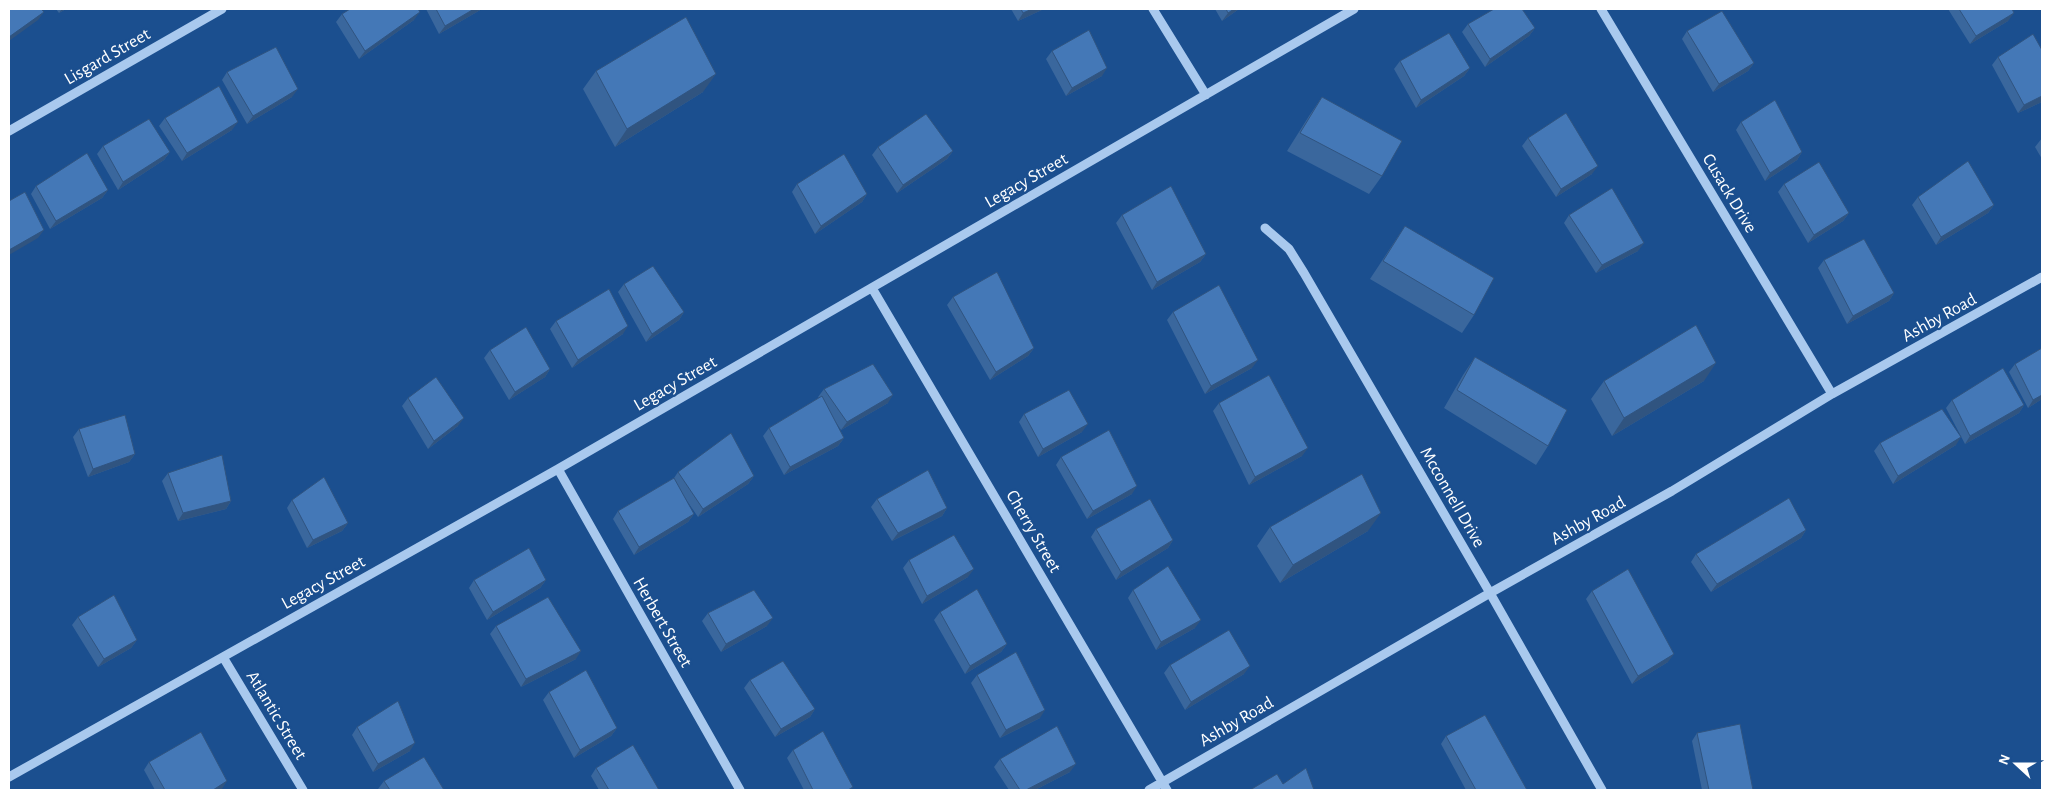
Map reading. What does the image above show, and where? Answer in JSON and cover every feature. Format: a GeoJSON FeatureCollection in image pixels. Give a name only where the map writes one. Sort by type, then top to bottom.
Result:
{"type":"FeatureCollection","features":[{"type":"Feature","properties":{"kind":"street","name":"Lisgard Street"},"geometry":{"type":"LineString","coordinates":[[9,131],[222,9]]}},
{"type":"Feature","properties":{"kind":"street"},"geometry":{"type":"LineString","coordinates":[[1153,9],[1206,94]]}},
{"type":"Feature","properties":{"kind":"street","name":"Legacy Street"},"geometry":{"type":"LineString","coordinates":[[9,777],[558,469],[1354,9]]}},
{"type":"Feature","properties":{"kind":"street","name":"Cusack Drive"},"geometry":{"type":"LineString","coordinates":[[1600,9],[1832,394]]}},
{"type":"Feature","properties":{"kind":"street","name":"Mcconnell Drive"},"geometry":{"type":"LineString","coordinates":[[1265,228],[1289,248],[1304,273],[1602,790]]}},
{"type":"Feature","properties":{"kind":"street","name":"Ashby Road"},"geometry":{"type":"LineString","coordinates":[[1149,790],[1165,786],[1490,593],[1672,491],[1832,394],[2042,278]]}},
{"type":"Feature","properties":{"kind":"street","name":"Cherry Street"},"geometry":{"type":"LineString","coordinates":[[872,288],[1165,786]]}},
{"type":"Feature","properties":{"kind":"street","name":"Herbert Street"},"geometry":{"type":"LineString","coordinates":[[558,469],[740,790]]}},
{"type":"Feature","properties":{"kind":"street","name":"Atlantic Street"},"geometry":{"type":"LineString","coordinates":[[223,657],[303,790]]}},
{"type":"Feature","properties":{"kind":"building"},"geometry":{"type":"Polygon","coordinates":[[[9,9],[41,9],[44,12],[9,37],[9,9]]]}},
{"type":"Feature","properties":{"kind":"building"},"geometry":{"type":"Polygon","coordinates":[[[350,9],[418,9],[420,12],[365,51],[342,14],[350,9]]]}},
{"type":"Feature","properties":{"kind":"building"},"geometry":{"type":"Polygon","coordinates":[[[436,9],[474,9],[445,26],[436,9]]]}},
{"type":"Feature","properties":{"kind":"building"},"geometry":{"type":"Polygon","coordinates":[[[1021,9],[1032,9],[1023,13],[1021,9]]]}},
{"type":"Feature","properties":{"kind":"building"},"geometry":{"type":"Polygon","coordinates":[[[1226,9],[1234,9],[1228,13],[1226,9]]]}},
{"type":"Feature","properties":{"kind":"building"},"geometry":{"type":"Polygon","coordinates":[[[1494,9],[1522,9],[1535,28],[1490,59],[1468,24],[1494,9]]]}},
{"type":"Feature","properties":{"kind":"building"},"geometry":{"type":"Polygon","coordinates":[[[1959,9],[2012,9],[2014,13],[1976,36],[1959,9]]]}},
{"type":"Feature","properties":{"kind":"building"},"geometry":{"type":"Polygon","coordinates":[[[1722,11],[1754,63],[1719,84],[1687,31],[1722,11]]]}},
{"type":"Feature","properties":{"kind":"building"},"geometry":{"type":"Polygon","coordinates":[[[686,17],[716,74],[627,129],[596,71],[686,17]]]}},
{"type":"Feature","properties":{"kind":"building"},"geometry":{"type":"Polygon","coordinates":[[[1089,30],[1107,68],[1072,88],[1052,51],[1089,30]]]}},
{"type":"Feature","properties":{"kind":"building"},"geometry":{"type":"Polygon","coordinates":[[[1449,33],[1470,68],[1421,100],[1400,61],[1449,33]]]}},
{"type":"Feature","properties":{"kind":"building"},"geometry":{"type":"Polygon","coordinates":[[[2033,34],[2042,50],[2042,96],[2024,105],[1998,57],[2033,34]]]}},
{"type":"Feature","properties":{"kind":"building"},"geometry":{"type":"Polygon","coordinates":[[[276,47],[298,89],[253,116],[227,72],[276,47]]]}},
{"type":"Feature","properties":{"kind":"building"},"geometry":{"type":"Polygon","coordinates":[[[219,86],[238,122],[187,153],[165,118],[219,86]]]}},
{"type":"Feature","properties":{"kind":"building"},"geometry":{"type":"Polygon","coordinates":[[[1322,97],[1402,141],[1382,176],[1300,133],[1322,97]]]}},
{"type":"Feature","properties":{"kind":"building"},"geometry":{"type":"Polygon","coordinates":[[[1775,100],[1802,152],[1770,173],[1741,122],[1775,100]]]}},
{"type":"Feature","properties":{"kind":"building"},"geometry":{"type":"Polygon","coordinates":[[[1566,113],[1598,166],[1561,189],[1528,138],[1566,113]]]}},
{"type":"Feature","properties":{"kind":"building"},"geometry":{"type":"Polygon","coordinates":[[[926,114],[953,151],[903,185],[878,147],[926,114]]]}},
{"type":"Feature","properties":{"kind":"building"},"geometry":{"type":"Polygon","coordinates":[[[149,119],[170,152],[123,182],[103,146],[149,119]]]}},
{"type":"Feature","properties":{"kind":"building"},"geometry":{"type":"Polygon","coordinates":[[[87,153],[108,190],[56,221],[36,186],[87,153]]]}},
{"type":"Feature","properties":{"kind":"building"},"geometry":{"type":"Polygon","coordinates":[[[844,154],[867,194],[821,226],[797,184],[844,154]]]}},
{"type":"Feature","properties":{"kind":"building"},"geometry":{"type":"Polygon","coordinates":[[[1968,161],[1994,205],[1941,237],[1918,197],[1968,161]]]}},
{"type":"Feature","properties":{"kind":"building"},"geometry":{"type":"Polygon","coordinates":[[[1819,162],[1849,213],[1814,235],[1784,184],[1819,162]]]}},
{"type":"Feature","properties":{"kind":"building"},"geometry":{"type":"Polygon","coordinates":[[[1171,186],[1206,254],[1157,282],[1122,215],[1171,186]]]}},
{"type":"Feature","properties":{"kind":"building"},"geometry":{"type":"Polygon","coordinates":[[[1612,188],[1644,243],[1602,265],[1569,215],[1612,188]]]}},
{"type":"Feature","properties":{"kind":"building"},"geometry":{"type":"Polygon","coordinates":[[[25,192],[44,230],[9,250],[9,201],[25,192]]]}},
{"type":"Feature","properties":{"kind":"building"},"geometry":{"type":"Polygon","coordinates":[[[1405,226],[1494,278],[1474,315],[1383,261],[1405,226]]]}},
{"type":"Feature","properties":{"kind":"building"},"geometry":{"type":"Polygon","coordinates":[[[1864,239],[1894,293],[1853,316],[1824,260],[1864,239]]]}},
{"type":"Feature","properties":{"kind":"building"},"geometry":{"type":"Polygon","coordinates":[[[653,266],[684,312],[652,334],[624,284],[653,266]]]}},
{"type":"Feature","properties":{"kind":"building"},"geometry":{"type":"Polygon","coordinates":[[[997,272],[1034,348],[996,372],[953,297],[997,272]]]}},
{"type":"Feature","properties":{"kind":"building"},"geometry":{"type":"Polygon","coordinates":[[[1219,285],[1258,360],[1211,386],[1173,312],[1219,285]]]}},
{"type":"Feature","properties":{"kind":"building"},"geometry":{"type":"Polygon","coordinates":[[[609,289],[628,326],[578,360],[556,321],[609,289]]]}},
{"type":"Feature","properties":{"kind":"building"},"geometry":{"type":"Polygon","coordinates":[[[1696,325],[1716,363],[1624,418],[1604,381],[1696,325]]]}},
{"type":"Feature","properties":{"kind":"building"},"geometry":{"type":"Polygon","coordinates":[[[526,327],[550,369],[515,392],[490,350],[526,327]]]}},
{"type":"Feature","properties":{"kind":"building"},"geometry":{"type":"Polygon","coordinates":[[[2042,348],[2042,395],[2033,400],[2015,364],[2042,348]]]}},
{"type":"Feature","properties":{"kind":"building"},"geometry":{"type":"Polygon","coordinates":[[[1475,357],[1567,410],[1548,446],[1457,390],[1475,357]]]}},
{"type":"Feature","properties":{"kind":"building"},"geometry":{"type":"Polygon","coordinates":[[[873,364],[893,395],[847,422],[824,389],[873,364]]]}},
{"type":"Feature","properties":{"kind":"building"},"geometry":{"type":"Polygon","coordinates":[[[2003,368],[2024,405],[1970,436],[1952,400],[2003,368]]]}},
{"type":"Feature","properties":{"kind":"building"},"geometry":{"type":"Polygon","coordinates":[[[1269,375],[1308,448],[1255,477],[1219,403],[1269,375]]]}},
{"type":"Feature","properties":{"kind":"building"},"geometry":{"type":"Polygon","coordinates":[[[436,377],[464,418],[434,441],[408,398],[436,377]]]}},
{"type":"Feature","properties":{"kind":"building"},"geometry":{"type":"Polygon","coordinates":[[[1069,390],[1088,424],[1043,449],[1024,414],[1069,390]]]}},
{"type":"Feature","properties":{"kind":"building"},"geometry":{"type":"Polygon","coordinates":[[[822,396],[844,438],[790,467],[769,428],[822,396]]]}},
{"type":"Feature","properties":{"kind":"building"},"geometry":{"type":"Polygon","coordinates":[[[1942,409],[1961,437],[1898,476],[1880,443],[1942,409]]]}},
{"type":"Feature","properties":{"kind":"building"},"geometry":{"type":"Polygon","coordinates":[[[125,415],[135,454],[93,469],[79,429],[125,415]]]}},
{"type":"Feature","properties":{"kind":"building"},"geometry":{"type":"Polygon","coordinates":[[[1109,430],[1137,486],[1093,511],[1061,457],[1109,430]]]}},
{"type":"Feature","properties":{"kind":"building"},"geometry":{"type":"Polygon","coordinates":[[[731,433],[754,476],[703,509],[678,472],[731,433]]]}},
{"type":"Feature","properties":{"kind":"building"},"geometry":{"type":"Polygon","coordinates":[[[222,455],[231,501],[183,513],[168,473],[222,455]]]}},
{"type":"Feature","properties":{"kind":"building"},"geometry":{"type":"Polygon","coordinates":[[[928,470],[947,508],[898,533],[877,499],[928,470]]]}},
{"type":"Feature","properties":{"kind":"building"},"geometry":{"type":"Polygon","coordinates":[[[1362,474],[1381,513],[1293,565],[1270,527],[1362,474]]]}},
{"type":"Feature","properties":{"kind":"building"},"geometry":{"type":"Polygon","coordinates":[[[324,477],[348,523],[313,540],[292,500],[324,477]]]}},
{"type":"Feature","properties":{"kind":"building"},"geometry":{"type":"Polygon","coordinates":[[[674,478],[694,514],[639,547],[618,511],[674,478]]]}},
{"type":"Feature","properties":{"kind":"building"},"geometry":{"type":"Polygon","coordinates":[[[1789,498],[1806,530],[1717,584],[1696,554],[1789,498]]]}},
{"type":"Feature","properties":{"kind":"building"},"geometry":{"type":"Polygon","coordinates":[[[1150,499],[1173,540],[1121,572],[1096,529],[1150,499]]]}},
{"type":"Feature","properties":{"kind":"building"},"geometry":{"type":"Polygon","coordinates":[[[954,535],[974,569],[927,596],[909,560],[954,535]]]}},
{"type":"Feature","properties":{"kind":"building"},"geometry":{"type":"Polygon","coordinates":[[[529,548],[546,580],[493,612],[474,580],[529,548]]]}},
{"type":"Feature","properties":{"kind":"building"},"geometry":{"type":"Polygon","coordinates":[[[1168,566],[1201,620],[1161,642],[1133,590],[1168,566]]]}},
{"type":"Feature","properties":{"kind":"building"},"geometry":{"type":"Polygon","coordinates":[[[1628,569],[1674,654],[1638,676],[1592,591],[1628,569]]]}},
{"type":"Feature","properties":{"kind":"building"},"geometry":{"type":"Polygon","coordinates":[[[977,589],[1007,644],[970,666],[940,612],[977,589]]]}},
{"type":"Feature","properties":{"kind":"building"},"geometry":{"type":"Polygon","coordinates":[[[754,590],[773,618],[726,644],[708,613],[754,590]]]}},
{"type":"Feature","properties":{"kind":"building"},"geometry":{"type":"Polygon","coordinates":[[[114,595],[137,640],[104,659],[78,617],[114,595]]]}},
{"type":"Feature","properties":{"kind":"building"},"geometry":{"type":"Polygon","coordinates":[[[548,597],[581,651],[526,679],[496,626],[548,597]]]}},
{"type":"Feature","properties":{"kind":"building"},"geometry":{"type":"Polygon","coordinates":[[[1229,630],[1250,666],[1191,702],[1170,665],[1229,630]]]}},
{"type":"Feature","properties":{"kind":"building"},"geometry":{"type":"Polygon","coordinates":[[[1016,652],[1045,710],[1006,730],[977,675],[1016,652]]]}},
{"type":"Feature","properties":{"kind":"building"},"geometry":{"type":"Polygon","coordinates":[[[783,661],[815,709],[781,729],[750,680],[783,661]]]}},
{"type":"Feature","properties":{"kind":"building"},"geometry":{"type":"Polygon","coordinates":[[[586,670],[617,728],[580,750],[549,692],[586,670]]]}},
{"type":"Feature","properties":{"kind":"building"},"geometry":{"type":"Polygon","coordinates":[[[398,701],[415,743],[378,764],[357,727],[398,701]]]}},
{"type":"Feature","properties":{"kind":"building"},"geometry":{"type":"Polygon","coordinates":[[[1485,715],[1527,790],[1476,790],[1446,736],[1485,715]]]}},
{"type":"Feature","properties":{"kind":"building"},"geometry":{"type":"Polygon","coordinates":[[[1740,724],[1753,790],[1709,790],[1697,733],[1740,724]]]}},
{"type":"Feature","properties":{"kind":"building"},"geometry":{"type":"Polygon","coordinates":[[[1057,726],[1076,764],[1026,790],[1020,790],[1000,759],[1057,726]]]}},
{"type":"Feature","properties":{"kind":"building"},"geometry":{"type":"Polygon","coordinates":[[[823,731],[853,787],[848,790],[813,790],[793,750],[823,731]]]}},
{"type":"Feature","properties":{"kind":"building"},"geometry":{"type":"Polygon","coordinates":[[[201,732],[227,781],[213,790],[165,790],[149,762],[201,732]]]}},
{"type":"Feature","properties":{"kind":"building"},"geometry":{"type":"Polygon","coordinates":[[[633,745],[659,790],[609,790],[596,768],[633,745]]]}},
{"type":"Feature","properties":{"kind":"building"},"geometry":{"type":"Polygon","coordinates":[[[424,757],[444,790],[390,790],[384,781],[424,757]]]}},
{"type":"Feature","properties":{"kind":"building"},"geometry":{"type":"Polygon","coordinates":[[[1306,768],[1314,790],[1250,790],[1277,774],[1283,784],[1306,768]]]}}]}
